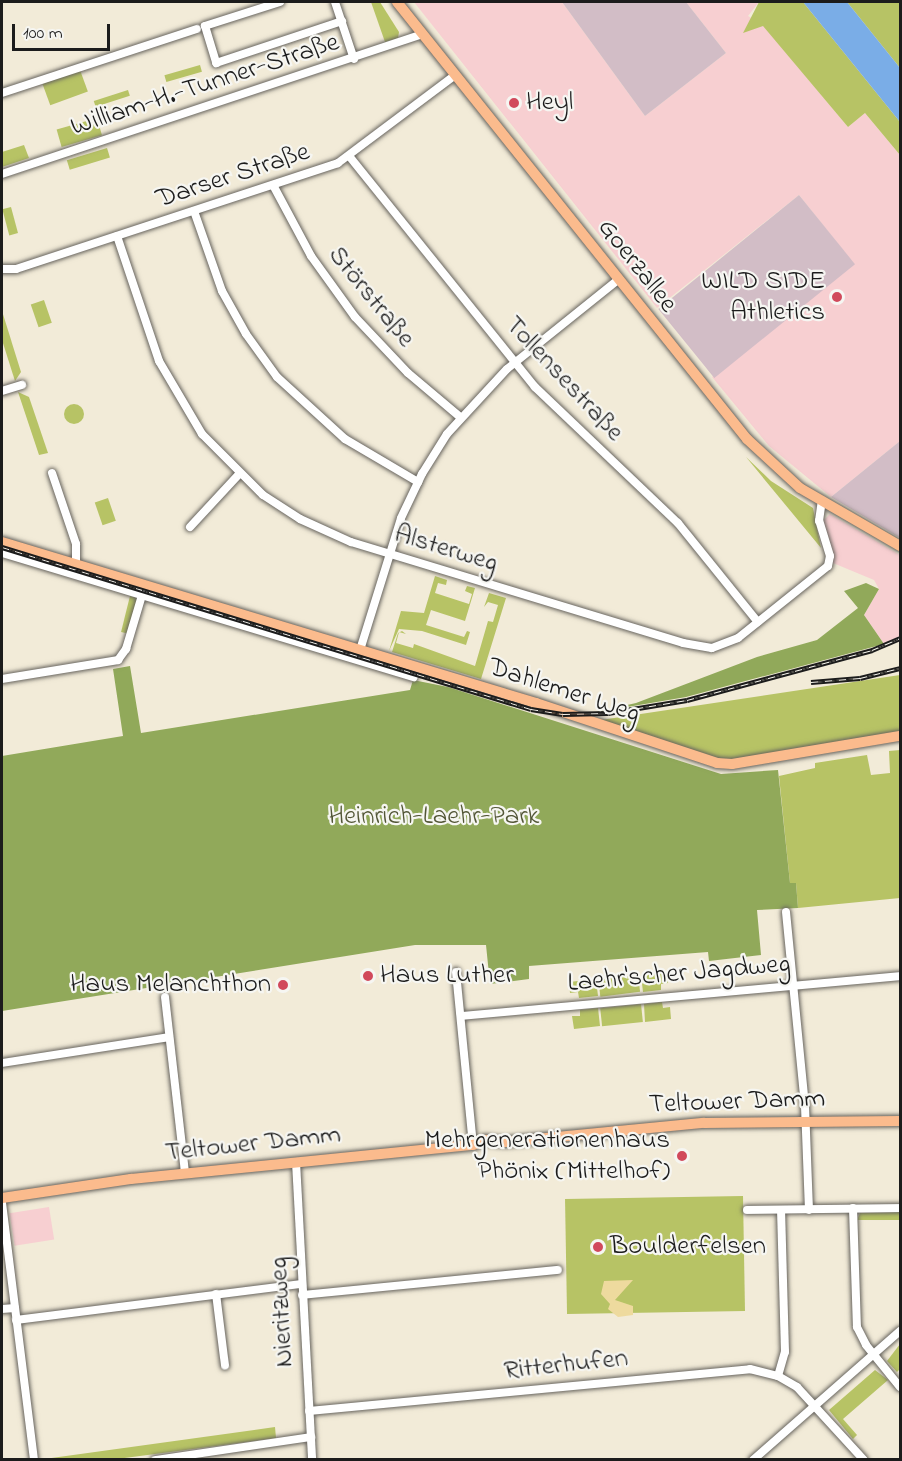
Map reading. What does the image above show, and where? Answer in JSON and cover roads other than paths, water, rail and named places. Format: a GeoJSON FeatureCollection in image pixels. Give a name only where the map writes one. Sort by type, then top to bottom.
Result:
{"type":"FeatureCollection","features":[{"type":"Feature","properties":{"kind":"main road","name":"Goerzallee"},"geometry":{"type":"LineString","coordinates":[[397,2],[421,35],[747,439],[779,472],[900,546]]}},
{"type":"Feature","properties":{"kind":"main road","name":"Dahlemer Weg"},"geometry":{"type":"LineString","coordinates":[[2,542],[76,564],[102,578],[187,604],[208,604],[233,611],[287,634],[341,650],[360,650],[388,664],[725,764],[900,736]]}},
{"type":"Feature","properties":{"kind":"main road","name":"Teltower Damm"},"geometry":{"type":"LineString","coordinates":[[2,1198],[33,1195],[38,1191],[185,1173],[473,1145],[481,1148],[505,1142],[681,1125],[900,1121]]}},
{"type":"Feature","properties":{"kind":"main road","name":"Teltower Damm"},"geometry":{"type":"LineString","coordinates":[[2,1193],[32,1188],[38,1191]]}},
{"type":"Feature","properties":{"kind":"street"},"geometry":{"type":"LineString","coordinates":[[2,93],[280,2]]}},
{"type":"Feature","properties":{"kind":"street"},"geometry":{"type":"LineString","coordinates":[[335,2],[354,59]]}},
{"type":"Feature","properties":{"kind":"street"},"geometry":{"type":"LineString","coordinates":[[201,28],[216,63],[342,21]]}},
{"type":"Feature","properties":{"kind":"street","name":"William-H.-Tunner-Straße"},"geometry":{"type":"LineString","coordinates":[[2,174],[421,35]]}},
{"type":"Feature","properties":{"kind":"street","name":"Darser Straße"},"geometry":{"type":"LineString","coordinates":[[2,269],[16,269],[273,185],[350,156],[455,75]]}},
{"type":"Feature","properties":{"kind":"street","name":"Tollensestraße"},"geometry":{"type":"LineString","coordinates":[[350,156],[514,363],[549,402],[678,523],[758,622]]}},
{"type":"Feature","properties":{"kind":"street","name":"Störstraße"},"geometry":{"type":"LineString","coordinates":[[273,185],[306,249],[349,310],[393,359],[460,417]]}},
{"type":"Feature","properties":{"kind":"street"},"geometry":{"type":"LineString","coordinates":[[194,211],[225,297],[277,377],[345,439],[417,482]]}},
{"type":"Feature","properties":{"kind":"street","name":"Alsterweg"},"geometry":{"type":"LineString","coordinates":[[117,236],[167,380],[202,434],[239,474],[303,520],[389,554],[697,647],[724,645],[758,622],[828,566],[830,556],[819,521],[822,500]]}},
{"type":"Feature","properties":{"kind":"street"},"geometry":{"type":"LineString","coordinates":[[360,650],[389,554],[417,482],[460,417],[514,363],[620,279]]}},
{"type":"Feature","properties":{"kind":"street"},"geometry":{"type":"LineString","coordinates":[[2,391],[22,384]]}},
{"type":"Feature","properties":{"kind":"street"},"geometry":{"type":"LineString","coordinates":[[52,473],[76,544],[76,564]]}},
{"type":"Feature","properties":{"kind":"street"},"geometry":{"type":"LineString","coordinates":[[190,526],[239,474]]}},
{"type":"Feature","properties":{"kind":"street","name":"Dahlemer Weg"},"geometry":{"type":"LineString","coordinates":[[2,553],[102,578]]}},
{"type":"Feature","properties":{"kind":"street"},"geometry":{"type":"LineString","coordinates":[[2,679],[118,660],[126,649],[144,590]]}},
{"type":"Feature","properties":{"kind":"street","name":"Dahlemer Weg"},"geometry":{"type":"LineString","coordinates":[[187,604],[205,615],[224,621],[287,634]]}},
{"type":"Feature","properties":{"kind":"street"},"geometry":{"type":"LineString","coordinates":[[205,615],[208,604]]}},
{"type":"Feature","properties":{"kind":"street"},"geometry":{"type":"LineString","coordinates":[[224,621],[233,611]]}},
{"type":"Feature","properties":{"kind":"street"},"geometry":{"type":"LineString","coordinates":[[233,611],[235,624]]}},
{"type":"Feature","properties":{"kind":"street","name":"Dahlemer Weg"},"geometry":{"type":"LineString","coordinates":[[341,650],[388,664],[414,677]]}},
{"type":"Feature","properties":{"kind":"street"},"geometry":{"type":"LineString","coordinates":[[786,912],[806,1121],[809,1210]]}},
{"type":"Feature","properties":{"kind":"street"},"geometry":{"type":"LineString","coordinates":[[456,972],[473,1145]]}},
{"type":"Feature","properties":{"kind":"street","name":"Laehr'scher Jagdweg"},"geometry":{"type":"LineString","coordinates":[[461,1016],[900,976]]}},
{"type":"Feature","properties":{"kind":"street"},"geometry":{"type":"LineString","coordinates":[[165,997],[185,1173]]}},
{"type":"Feature","properties":{"kind":"street"},"geometry":{"type":"LineString","coordinates":[[2,1063],[169,1037]]}},
{"type":"Feature","properties":{"kind":"street","name":"Nieritzweg"},"geometry":{"type":"LineString","coordinates":[[296,1162],[312,1460]]}},
{"type":"Feature","properties":{"kind":"street"},"geometry":{"type":"LineString","coordinates":[[2,1203],[34,1460]]}},
{"type":"Feature","properties":{"kind":"street"},"geometry":{"type":"LineString","coordinates":[[853,1208],[856,1322],[860,1336],[900,1387]]}},
{"type":"Feature","properties":{"kind":"street"},"geometry":{"type":"LineString","coordinates":[[747,1210],[900,1208]]}},
{"type":"Feature","properties":{"kind":"street"},"geometry":{"type":"LineString","coordinates":[[778,1376],[785,1352],[781,1211]]}},
{"type":"Feature","properties":{"kind":"street"},"geometry":{"type":"LineString","coordinates":[[302,1295],[558,1270]]}},
{"type":"Feature","properties":{"kind":"street"},"geometry":{"type":"LineString","coordinates":[[16,1320],[302,1284]]}},
{"type":"Feature","properties":{"kind":"street"},"geometry":{"type":"LineString","coordinates":[[216,1294],[225,1365]]}},
{"type":"Feature","properties":{"kind":"street"},"geometry":{"type":"LineString","coordinates":[[2,1309],[15,1308]]}},
{"type":"Feature","properties":{"kind":"street"},"geometry":{"type":"LineString","coordinates":[[753,1460],[900,1331]]}},
{"type":"Feature","properties":{"kind":"street","name":"Ritterhufen"},"geometry":{"type":"LineString","coordinates":[[309,1411],[741,1369],[778,1376],[815,1405],[864,1460]]}},
{"type":"Feature","properties":{"kind":"street"},"geometry":{"type":"LineString","coordinates":[[155,1460],[311,1437]]}},
{"type":"Feature","properties":{"kind":"water"},"geometry":{"type":"Polygon","coordinates":[[[803,2],[847,2],[900,68],[900,122],[803,2]]]}},
{"type":"Feature","properties":{"kind":"railway"},"geometry":{"type":"LineString","coordinates":[[2,547],[531,709],[563,714],[608,713],[687,700],[872,650],[900,638]]}},
{"type":"Feature","properties":{"kind":"railway"},"geometry":{"type":"LineString","coordinates":[[811,682],[860,678],[900,668]]}},
{"type":"Feature","properties":{"kind":"place","name":"Heyl"},"geometry":{"type":"Point","coordinates":[514,103]}},
{"type":"Feature","properties":{"kind":"place","name":"WILD SIDE Athletics"},"geometry":{"type":"Point","coordinates":[837,297]}},
{"type":"Feature","properties":{"kind":"place","name":"Haus Luther"},"geometry":{"type":"Point","coordinates":[368,976]}},
{"type":"Feature","properties":{"kind":"place","name":"Haus Melanchthon"},"geometry":{"type":"Point","coordinates":[283,985]}},
{"type":"Feature","properties":{"kind":"place","name":"Mehrgenerationenhaus Phönix (Mittelhof)"},"geometry":{"type":"Point","coordinates":[682,1156]}},
{"type":"Feature","properties":{"kind":"place","name":"Boulderfelsen"},"geometry":{"type":"Point","coordinates":[598,1247]}},
{"type":"Feature","properties":{"kind":"park label","name":"Heinrich-Laehr-Park"},"geometry":{"type":"Point","coordinates":[434,817]}}]}
